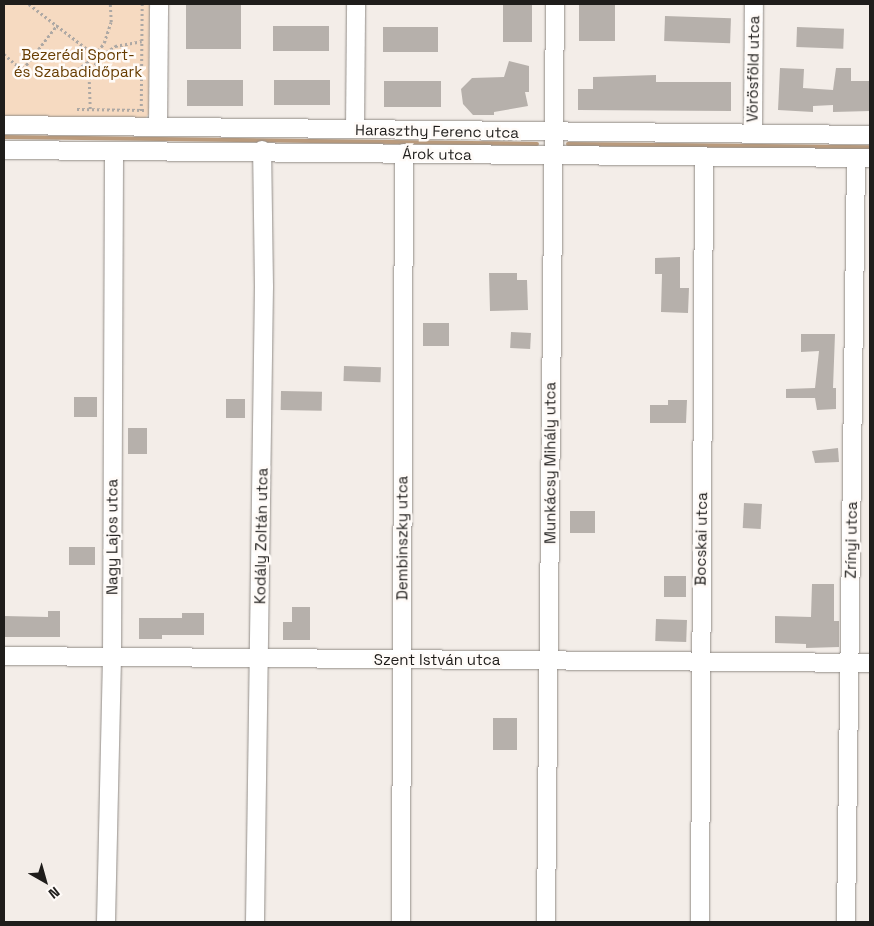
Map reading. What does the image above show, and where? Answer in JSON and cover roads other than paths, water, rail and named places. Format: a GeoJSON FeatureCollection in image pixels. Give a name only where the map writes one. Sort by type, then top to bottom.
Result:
{"type":"FeatureCollection","features":[{"type":"Feature","properties":{"kind":"street"},"geometry":{"type":"LineString","coordinates":[[149,127],[159,4]]}},
{"type":"Feature","properties":{"kind":"street"},"geometry":{"type":"LineString","coordinates":[[355,130],[356,4]]}},
{"type":"Feature","properties":{"kind":"street","name":"Munkácsy Mihály utca"},"geometry":{"type":"LineString","coordinates":[[546,922],[552,156],[555,132],[556,4]]}},
{"type":"Feature","properties":{"kind":"street","name":"Vörösföld utca"},"geometry":{"type":"LineString","coordinates":[[753,134],[754,4]]}},
{"type":"Feature","properties":{"kind":"street","name":"Haraszthy Ferenc utca"},"geometry":{"type":"LineString","coordinates":[[4,124],[355,130],[870,135]]}},
{"type":"Feature","properties":{"kind":"street","name":"Árok utca"},"geometry":{"type":"LineString","coordinates":[[4,150],[262,150],[552,156],[863,158]]}},
{"type":"Feature","properties":{"kind":"street","name":"Kodály Zoltán utca"},"geometry":{"type":"LineString","coordinates":[[256,922],[260,659],[262,150]]}},
{"type":"Feature","properties":{"kind":"street","name":"Nagy Lajos utca"},"geometry":{"type":"LineString","coordinates":[[106,922],[112,657],[114,151]]}},
{"type":"Feature","properties":{"kind":"street","name":"Dembinszky utca"},"geometry":{"type":"LineString","coordinates":[[401,922],[404,153]]}},
{"type":"Feature","properties":{"kind":"street","name":"Bocskai utca"},"geometry":{"type":"LineString","coordinates":[[700,922],[704,157]]}},
{"type":"Feature","properties":{"kind":"street","name":"Zrínyi utca"},"geometry":{"type":"LineString","coordinates":[[846,922],[849,663],[863,158]]}},
{"type":"Feature","properties":{"kind":"street","name":"Szent István utca"},"geometry":{"type":"LineString","coordinates":[[4,656],[870,663]]}},
{"type":"Feature","properties":{"kind":"waterway"},"geometry":{"type":"LineString","coordinates":[[4,137],[537,144]]}},
{"type":"Feature","properties":{"kind":"waterway"},"geometry":{"type":"LineString","coordinates":[[568,144],[870,147]]}},
{"type":"Feature","properties":{"kind":"park label","name":"Bezerédi Sport- és Szabadidőpark"},"geometry":{"type":"Point","coordinates":[78,62]}}]}
